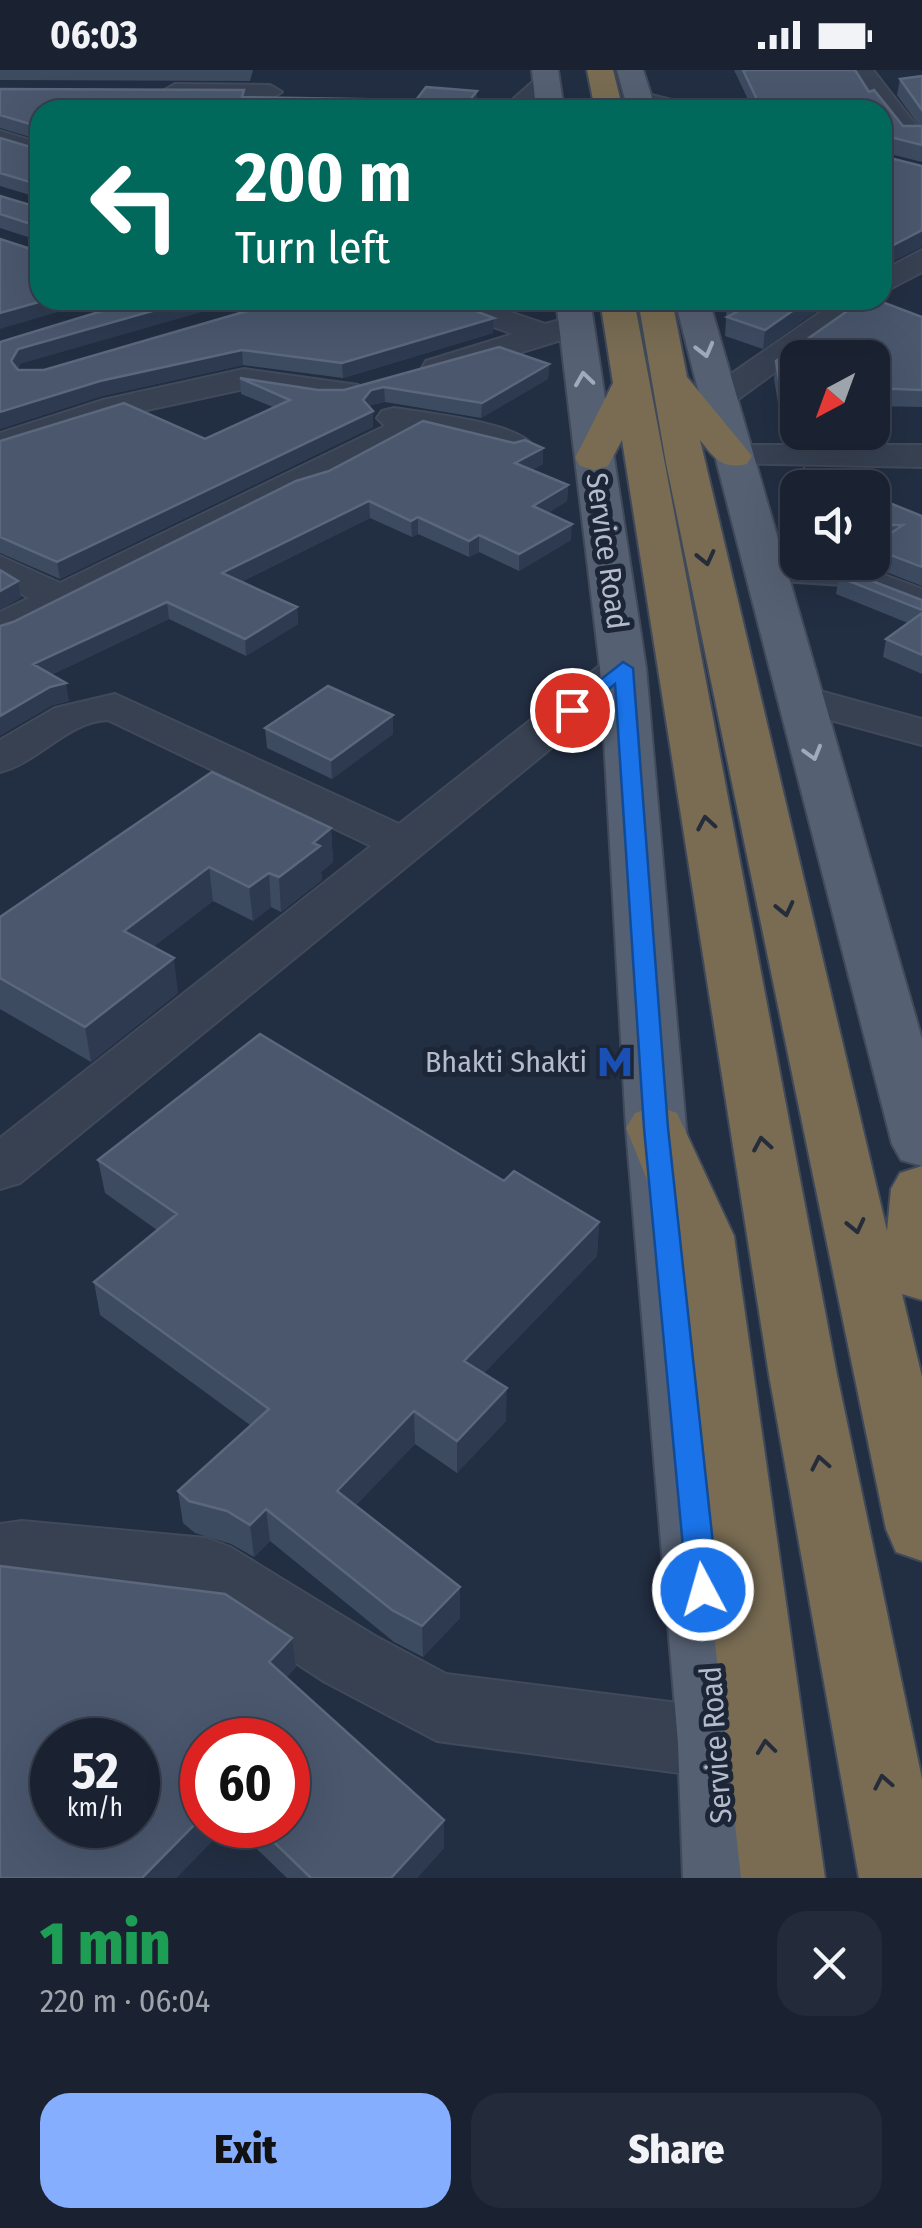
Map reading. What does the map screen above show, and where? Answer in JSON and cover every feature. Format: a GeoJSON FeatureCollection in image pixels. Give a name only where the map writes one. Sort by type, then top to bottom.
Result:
{"type":"FeatureCollection","features":[{"type":"Feature","properties":{"kind":"highway"},"geometry":{"type":"LineString","coordinates":[[600,70],[608,100]]}},
{"type":"Feature","properties":{"kind":"highway"},"geometry":{"type":"LineString","coordinates":[[619,310],[631,384],[664,459],[922,1528]]}},
{"type":"Feature","properties":{"kind":"highway"},"geometry":{"type":"LineString","coordinates":[[657,310],[673,382],[664,459],[803,1376],[901,1878]]}},
{"type":"Feature","properties":{"kind":"highway"},"geometry":{"type":"LineString","coordinates":[[656,1128],[702,1236],[783,1878]]}},
{"type":"Feature","properties":{"kind":"highway"},"geometry":{"type":"LineString","coordinates":[[920,1265],[922,1189]]}},
{"type":"Feature","properties":{"kind":"main road"},"geometry":{"type":"LineString","coordinates":[[630,70],[640,100]]}},
{"type":"Feature","properties":{"kind":"main road"},"geometry":{"type":"LineString","coordinates":[[695,310],[718,399],[664,459],[764,571],[922,1144]]}},
{"type":"Feature","properties":{"kind":"main road","name":"Service Road"},"geometry":{"type":"LineString","coordinates":[[565,320],[664,459],[623,668],[656,1128],[718,1743],[725,1878]]}},
{"type":"Feature","properties":{"kind":"street"},"geometry":{"type":"LineString","coordinates":[[523,100],[546,76]]}},
{"type":"Feature","properties":{"kind":"street"},"geometry":{"type":"LineString","coordinates":[[866,76],[905,81]]}},
{"type":"Feature","properties":{"kind":"street"},"geometry":{"type":"LineString","coordinates":[[866,76],[884,100]]}},
{"type":"Feature","properties":{"kind":"street"},"geometry":{"type":"LineString","coordinates":[[159,91],[270,92],[241,100]]}},
{"type":"Feature","properties":{"kind":"street"},"geometry":{"type":"LineString","coordinates":[[892,110],[910,134]]}},
{"type":"Feature","properties":{"kind":"street"},"geometry":{"type":"LineString","coordinates":[[0,139],[30,146]]}},
{"type":"Feature","properties":{"kind":"street"},"geometry":{"type":"LineString","coordinates":[[0,156],[30,149]]}},
{"type":"Feature","properties":{"kind":"street"},"geometry":{"type":"LineString","coordinates":[[892,284],[922,259]]}},
{"type":"Feature","properties":{"kind":"street"},"geometry":{"type":"LineString","coordinates":[[506,310],[565,320]]}},
{"type":"Feature","properties":{"kind":"street"},"geometry":{"type":"LineString","coordinates":[[718,399],[856,310]]}},
{"type":"Feature","properties":{"kind":"street"},"geometry":{"type":"LineString","coordinates":[[333,394],[392,380],[565,320]]}},
{"type":"Feature","properties":{"kind":"street"},"geometry":{"type":"LineString","coordinates":[[0,444],[114,407],[244,379],[333,394],[367,411],[477,432],[515,445]]}},
{"type":"Feature","properties":{"kind":"street"},"geometry":{"type":"LineString","coordinates":[[66,388],[114,407]]}},
{"type":"Feature","properties":{"kind":"street"},"geometry":{"type":"LineString","coordinates":[[0,628],[283,486],[316,476],[417,423]]}},
{"type":"Feature","properties":{"kind":"street"},"geometry":{"type":"LineString","coordinates":[[664,459],[922,456]]}},
{"type":"Feature","properties":{"kind":"street"},"geometry":{"type":"LineString","coordinates":[[0,568],[58,598]]}},
{"type":"Feature","properties":{"kind":"street"},"geometry":{"type":"LineString","coordinates":[[764,571],[834,572],[922,603]]}},
{"type":"Feature","properties":{"kind":"street"},"geometry":{"type":"LineString","coordinates":[[0,1168],[623,668]]}},
{"type":"Feature","properties":{"kind":"street"},"geometry":{"type":"LineString","coordinates":[[798,698],[922,732]]}},
{"type":"Feature","properties":{"kind":"street"},"geometry":{"type":"LineString","coordinates":[[0,759],[80,712],[99,706],[115,708],[404,844]]}},
{"type":"Feature","properties":{"kind":"street"},"geometry":{"type":"LineString","coordinates":[[190,798],[238,766]]}},
{"type":"Feature","properties":{"kind":"street"},"geometry":{"type":"LineString","coordinates":[[0,1554],[22,1551],[206,1568],[350,1659],[437,1707],[718,1743]]}},
{"type":"Feature","properties":{"kind":"building"},"geometry":{"type":"Polygon","coordinates":[[[743,70],[855,70],[869,92],[874,90],[882,100],[757,100],[743,70]]]}},
{"type":"Feature","properties":{"kind":"building"},"geometry":{"type":"Polygon","coordinates":[[[922,76],[922,110],[900,79],[922,76]]]}},
{"type":"Feature","properties":{"kind":"building"},"geometry":{"type":"Polygon","coordinates":[[[426,87],[477,91],[470,100],[416,100],[426,87]]]}},
{"type":"Feature","properties":{"kind":"building"},"geometry":{"type":"Polygon","coordinates":[[[0,89],[244,90],[242,97],[416,100],[30,100],[30,124],[0,115],[0,89]]]}},
{"type":"Feature","properties":{"kind":"building"},"geometry":{"type":"Polygon","coordinates":[[[892,112],[903,126],[922,126],[922,145],[892,138],[892,112]]]}},
{"type":"Feature","properties":{"kind":"building"},"geometry":{"type":"Polygon","coordinates":[[[0,138],[30,147],[30,182],[0,173],[0,138]]]}},
{"type":"Feature","properties":{"kind":"building"},"geometry":{"type":"Polygon","coordinates":[[[892,158],[922,166],[922,230],[892,246],[892,158]]]}},
{"type":"Feature","properties":{"kind":"building"},"geometry":{"type":"Polygon","coordinates":[[[0,196],[30,205],[30,224],[0,214],[0,196]]]}},
{"type":"Feature","properties":{"kind":"building"},"geometry":{"type":"Polygon","coordinates":[[[0,239],[30,249],[30,305],[0,313],[0,239]]]}},
{"type":"Feature","properties":{"kind":"building"},"geometry":{"type":"Polygon","coordinates":[[[892,306],[922,317],[922,390],[890,389],[890,340],[806,340],[849,310],[892,310],[892,306]]]}},
{"type":"Feature","properties":{"kind":"building"},"geometry":{"type":"Polygon","coordinates":[[[105,310],[156,310],[18,349],[11,361],[18,370],[44,370],[250,310],[473,310],[494,318],[342,363],[242,350],[100,381],[0,412],[0,342],[105,310]]]}},
{"type":"Feature","properties":{"kind":"building"},"geometry":{"type":"Polygon","coordinates":[[[740,310],[794,310],[765,330],[727,317],[740,310]]]}},
{"type":"Feature","properties":{"kind":"building"},"geometry":{"type":"Polygon","coordinates":[[[499,347],[549,364],[482,403],[384,387],[371,390],[363,400],[373,411],[57,562],[0,537],[0,441],[124,403],[205,439],[290,400],[240,378],[344,390],[499,347]]]}},
{"type":"Feature","properties":{"kind":"building"},"geometry":{"type":"Polygon","coordinates":[[[423,421],[514,443],[525,440],[543,448],[515,463],[568,485],[533,506],[572,524],[519,554],[479,535],[469,541],[418,517],[411,521],[369,501],[222,573],[297,607],[245,639],[167,602],[33,664],[66,683],[50,687],[0,716],[0,626],[296,481],[329,471],[423,421]]]}},
{"type":"Feature","properties":{"kind":"building"},"geometry":{"type":"Polygon","coordinates":[[[890,503],[922,516],[922,567],[890,555],[890,534],[903,525],[890,525],[890,503]]]}},
{"type":"Feature","properties":{"kind":"building"},"geometry":{"type":"Polygon","coordinates":[[[0,570],[18,581],[0,591],[0,570]]]}},
{"type":"Feature","properties":{"kind":"building"},"geometry":{"type":"Polygon","coordinates":[[[847,580],[870,580],[922,600],[922,610],[847,580]]]}},
{"type":"Feature","properties":{"kind":"building"},"geometry":{"type":"Polygon","coordinates":[[[922,613],[922,655],[886,639],[922,613]]]}},
{"type":"Feature","properties":{"kind":"building"},"geometry":{"type":"Polygon","coordinates":[[[328,686],[393,715],[331,760],[265,728],[328,686]]]}},
{"type":"Feature","properties":{"kind":"building"},"geometry":{"type":"Polygon","coordinates":[[[212,772],[331,828],[313,843],[320,846],[279,877],[269,873],[249,887],[209,867],[124,931],[174,958],[85,1027],[0,978],[0,917],[212,772]]]}},
{"type":"Feature","properties":{"kind":"building"},"geometry":{"type":"Polygon","coordinates":[[[260,1034],[504,1181],[514,1171],[599,1222],[464,1361],[507,1388],[457,1441],[414,1411],[337,1491],[460,1587],[422,1626],[392,1610],[266,1509],[250,1525],[227,1511],[189,1501],[178,1491],[269,1409],[94,1282],[177,1214],[98,1160],[260,1034]]]}},
{"type":"Feature","properties":{"kind":"building"},"geometry":{"type":"Polygon","coordinates":[[[0,1566],[225,1594],[292,1638],[269,1662],[444,1820],[391,1878],[311,1878],[280,1848],[310,1848],[310,1718],[180,1718],[180,1839],[142,1878],[0,1878],[0,1566]]]}},
{"type":"Feature","properties":{"kind":"place","name":"Bhakti Shakti"},"geometry":{"type":"Point","coordinates":[615,1062]}},
{"type":"Feature","properties":{"kind":"route"},"geometry":{"type":"LineString","coordinates":[[572,710],[623,668],[656,1128],[703,1590]]}}]}
